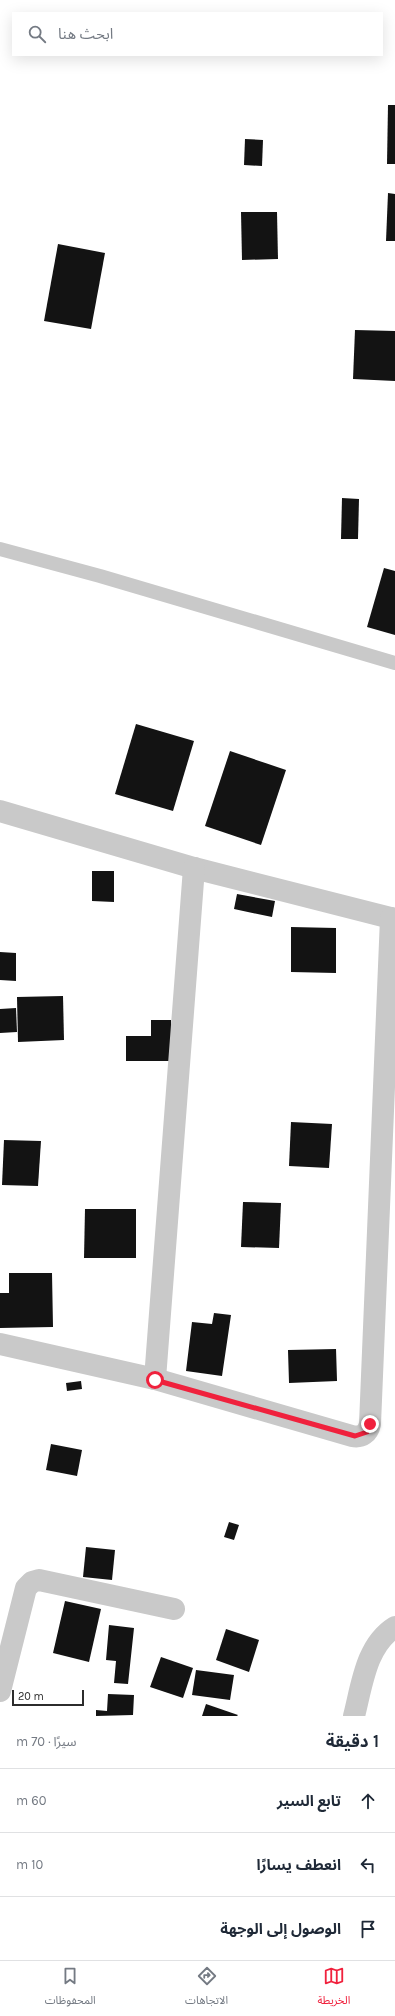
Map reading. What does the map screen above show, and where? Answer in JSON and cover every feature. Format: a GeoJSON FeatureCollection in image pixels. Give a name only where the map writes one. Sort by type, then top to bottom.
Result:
{"type":"FeatureCollection","features":[{"type":"Feature","properties":{"kind":"street"},"geometry":{"type":"LineString","coordinates":[[0,811],[194,868],[393,919],[370,1424],[367,1432],[362,1435],[352,1436],[155,1380],[0,1344]]}},
{"type":"Feature","properties":{"kind":"street"},"geometry":{"type":"LineString","coordinates":[[155,1380],[194,868]]}},
{"type":"Feature","properties":{"kind":"street"},"geometry":{"type":"LineString","coordinates":[[0,1691],[26,1588],[32,1582],[39,1580],[174,1609]]}},
{"type":"Feature","properties":{"kind":"street"},"geometry":{"type":"LineString","coordinates":[[354,1716],[371,1654],[377,1642],[395,1627]]}},
{"type":"Feature","properties":{"kind":"lane"},"geometry":{"type":"LineString","coordinates":[[0,549],[108,578],[395,663]]}},
{"type":"Feature","properties":{"kind":"building"},"geometry":{"type":"Polygon","coordinates":[[[388,105],[395,105],[395,164],[387,164],[388,105]]]}},
{"type":"Feature","properties":{"kind":"building"},"geometry":{"type":"Polygon","coordinates":[[[245,139],[263,140],[262,166],[244,165],[245,139]]]}},
{"type":"Feature","properties":{"kind":"building"},"geometry":{"type":"Polygon","coordinates":[[[388,193],[395,194],[395,241],[386,241],[388,193]]]}},
{"type":"Feature","properties":{"kind":"building"},"geometry":{"type":"Polygon","coordinates":[[[241,212],[277,212],[278,259],[242,260],[241,212]]]}},
{"type":"Feature","properties":{"kind":"building"},"geometry":{"type":"Polygon","coordinates":[[[58,244],[105,253],[91,329],[44,321],[58,244]]]}},
{"type":"Feature","properties":{"kind":"building"},"geometry":{"type":"Polygon","coordinates":[[[355,330],[395,331],[395,381],[353,379],[355,330]]]}},
{"type":"Feature","properties":{"kind":"building"},"geometry":{"type":"Polygon","coordinates":[[[342,498],[359,499],[358,539],[341,539],[342,498]]]}},
{"type":"Feature","properties":{"kind":"building"},"geometry":{"type":"Polygon","coordinates":[[[384,568],[395,571],[395,635],[367,627],[384,568]]]}},
{"type":"Feature","properties":{"kind":"building"},"geometry":{"type":"Polygon","coordinates":[[[136,724],[194,741],[173,811],[115,794],[136,724]]]}},
{"type":"Feature","properties":{"kind":"building"},"geometry":{"type":"Polygon","coordinates":[[[230,751],[286,770],[261,845],[205,826],[230,751]]]}},
{"type":"Feature","properties":{"kind":"building"},"geometry":{"type":"Polygon","coordinates":[[[92,871],[114,871],[114,902],[92,901],[92,871]]]}},
{"type":"Feature","properties":{"kind":"building"},"geometry":{"type":"Polygon","coordinates":[[[237,894],[275,901],[272,917],[234,909],[237,894]]]}},
{"type":"Feature","properties":{"kind":"building"},"geometry":{"type":"Polygon","coordinates":[[[291,927],[336,928],[336,973],[291,972],[291,927]]]}},
{"type":"Feature","properties":{"kind":"building"},"geometry":{"type":"Polygon","coordinates":[[[0,952],[16,953],[16,981],[0,980],[0,952]]]}},
{"type":"Feature","properties":{"kind":"building"},"geometry":{"type":"Polygon","coordinates":[[[63,996],[64,1040],[18,1042],[17,997],[63,996]]]}},
{"type":"Feature","properties":{"kind":"building"},"geometry":{"type":"Polygon","coordinates":[[[16,1008],[17,1032],[0,1033],[0,1009],[16,1008]]]}},
{"type":"Feature","properties":{"kind":"building"},"geometry":{"type":"Polygon","coordinates":[[[151,1020],[171,1020],[172,1061],[126,1061],[126,1036],[151,1036],[151,1020]]]}},
{"type":"Feature","properties":{"kind":"building"},"geometry":{"type":"Polygon","coordinates":[[[291,1122],[332,1124],[329,1168],[289,1166],[291,1122]]]}},
{"type":"Feature","properties":{"kind":"building"},"geometry":{"type":"Polygon","coordinates":[[[4,1140],[41,1141],[38,1186],[2,1185],[4,1140]]]}},
{"type":"Feature","properties":{"kind":"building"},"geometry":{"type":"Polygon","coordinates":[[[243,1202],[281,1203],[279,1248],[241,1247],[243,1202]]]}},
{"type":"Feature","properties":{"kind":"building"},"geometry":{"type":"Polygon","coordinates":[[[85,1209],[136,1209],[136,1258],[84,1258],[85,1209]]]}},
{"type":"Feature","properties":{"kind":"building"},"geometry":{"type":"Polygon","coordinates":[[[9,1273],[52,1273],[53,1327],[0,1328],[0,1293],[9,1293],[9,1273]]]}},
{"type":"Feature","properties":{"kind":"building"},"geometry":{"type":"Polygon","coordinates":[[[214,1313],[231,1315],[222,1376],[186,1371],[192,1322],[212,1324],[214,1313]]]}},
{"type":"Feature","properties":{"kind":"building"},"geometry":{"type":"Polygon","coordinates":[[[336,1349],[337,1381],[289,1383],[288,1350],[336,1349]]]}},
{"type":"Feature","properties":{"kind":"building"},"geometry":{"type":"Polygon","coordinates":[[[81,1381],[82,1389],[67,1391],[66,1383],[81,1381]]]}},
{"type":"Feature","properties":{"kind":"building"},"geometry":{"type":"Polygon","coordinates":[[[51,1444],[82,1450],[77,1476],[46,1470],[51,1444]]]}},
{"type":"Feature","properties":{"kind":"building"},"geometry":{"type":"Polygon","coordinates":[[[229,1522],[239,1525],[234,1540],[224,1537],[229,1522]]]}},
{"type":"Feature","properties":{"kind":"building"},"geometry":{"type":"Polygon","coordinates":[[[86,1547],[115,1550],[112,1580],[83,1577],[86,1547]]]}},
{"type":"Feature","properties":{"kind":"building"},"geometry":{"type":"Polygon","coordinates":[[[65,1601],[101,1609],[89,1662],[53,1653],[65,1601]]]}},
{"type":"Feature","properties":{"kind":"building"},"geometry":{"type":"Polygon","coordinates":[[[109,1625],[134,1628],[128,1684],[114,1683],[116,1661],[106,1660],[109,1625]]]}},
{"type":"Feature","properties":{"kind":"building"},"geometry":{"type":"Polygon","coordinates":[[[226,1629],[259,1640],[249,1672],[216,1660],[226,1629]]]}},
{"type":"Feature","properties":{"kind":"building"},"geometry":{"type":"Polygon","coordinates":[[[161,1657],[193,1668],[183,1698],[150,1687],[161,1657]]]}},
{"type":"Feature","properties":{"kind":"building"},"geometry":{"type":"Polygon","coordinates":[[[196,1670],[234,1675],[230,1700],[192,1695],[196,1670]]]}},
{"type":"Feature","properties":{"kind":"building"},"geometry":{"type":"Polygon","coordinates":[[[108,1694],[134,1695],[133,1715],[96,1716],[96,1710],[107,1711],[108,1694]]]}},
{"type":"Feature","properties":{"kind":"building"},"geometry":{"type":"Polygon","coordinates":[[[206,1704],[238,1715],[202,1716],[206,1704]]]}},
{"type":"Feature","properties":{"kind":"route"},"geometry":{"type":"LineString","coordinates":[[155,1380],[355,1436],[362,1435],[367,1432],[370,1424]]}}]}
